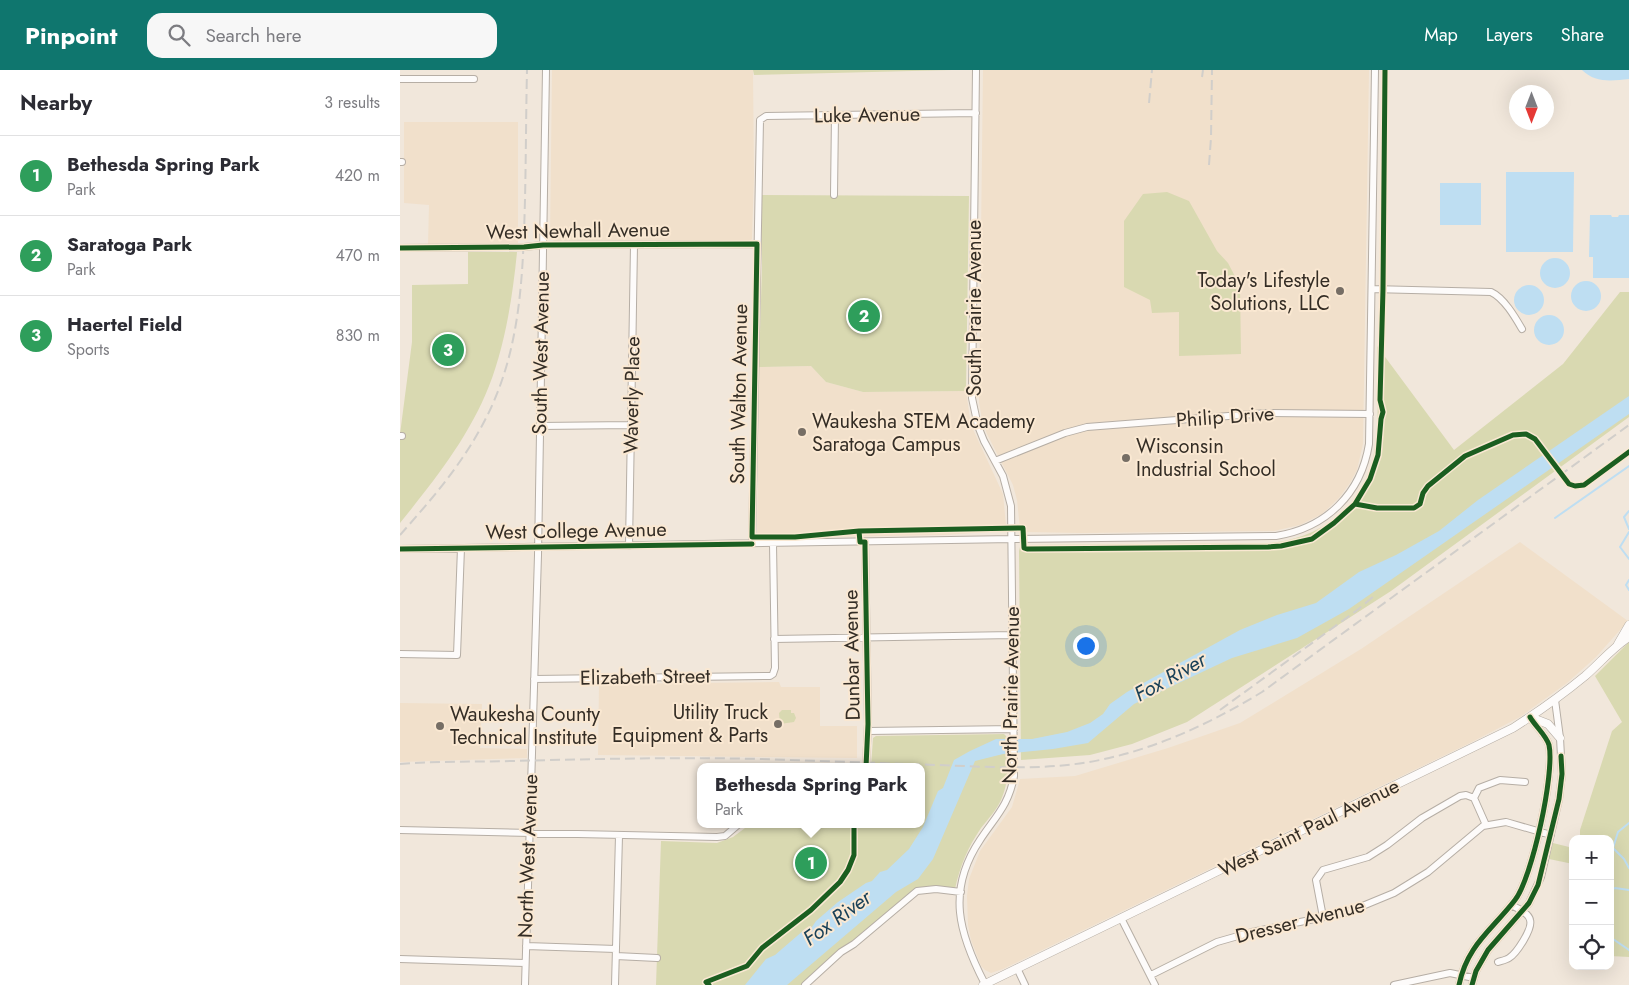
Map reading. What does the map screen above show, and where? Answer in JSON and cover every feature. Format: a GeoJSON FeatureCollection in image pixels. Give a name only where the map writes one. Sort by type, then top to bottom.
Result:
{"type":"FeatureCollection","features":[{"type":"Feature","properties":{"kind":"main road","name":"West Saint Paul Avenue"},"geometry":{"type":"LineString","coordinates":[[1618,644],[1629,625]]}},
{"type":"Feature","properties":{"kind":"main road","name":"West Saint Paul Avenue"},"geometry":{"type":"LineString","coordinates":[[984,985],[1487,741],[1530,717],[1555,700],[1588,674],[1618,644],[1629,637]]}},
{"type":"Feature","properties":{"kind":"main road"},"geometry":{"type":"LineString","coordinates":[[1530,717],[1548,724],[1560,738]]}},
{"type":"Feature","properties":{"kind":"street","name":"South West Avenue"},"geometry":{"type":"LineString","coordinates":[[538,547],[546,70]]}},
{"type":"Feature","properties":{"kind":"street","name":"South Prairie Avenue"},"geometry":{"type":"LineString","coordinates":[[976,70],[972,398],[978,426],[1010,494],[1013,539]]}},
{"type":"Feature","properties":{"kind":"street","name":"West College Avenue"},"geometry":{"type":"LineString","coordinates":[[400,550],[1276,536],[1302,530],[1315,524],[1329,514],[1350,494],[1364,467],[1369,444],[1376,70]]}},
{"type":"Feature","properties":{"kind":"street"},"geometry":{"type":"LineString","coordinates":[[400,78],[474,79]]}},
{"type":"Feature","properties":{"kind":"street","name":"Luke Avenue"},"geometry":{"type":"LineString","coordinates":[[760,120],[766,116],[976,113]]}},
{"type":"Feature","properties":{"kind":"street"},"geometry":{"type":"LineString","coordinates":[[834,195],[835,115]]}},
{"type":"Feature","properties":{"kind":"street","name":"South Walton Avenue"},"geometry":{"type":"LineString","coordinates":[[752,544],[760,120]]}},
{"type":"Feature","properties":{"kind":"street","name":"West Newhall Avenue"},"geometry":{"type":"LineString","coordinates":[[400,248],[757,244]]}},
{"type":"Feature","properties":{"kind":"street","name":"Waverly Place"},"geometry":{"type":"LineString","coordinates":[[629,546],[634,245]]}},
{"type":"Feature","properties":{"kind":"street"},"geometry":{"type":"LineString","coordinates":[[1372,289],[1490,292],[1499,297],[1522,329]]}},
{"type":"Feature","properties":{"kind":"street","name":"Philip Drive"},"geometry":{"type":"LineString","coordinates":[[995,461],[1065,433],[1087,427],[1267,413],[1370,414]]}},
{"type":"Feature","properties":{"kind":"street"},"geometry":{"type":"LineString","coordinates":[[540,426],[631,425]]}},
{"type":"Feature","properties":{"kind":"street","name":"North Prairie Avenue"},"geometry":{"type":"LineString","coordinates":[[984,985],[964,936],[960,916],[961,892],[966,867],[974,850],[1008,800],[1014,776],[1013,539]]}},
{"type":"Feature","properties":{"kind":"street","name":"Dunbar Avenue"},"geometry":{"type":"LineString","coordinates":[[865,542],[868,731],[866,763]]}},
{"type":"Feature","properties":{"kind":"street"},"geometry":{"type":"LineString","coordinates":[[773,544],[774,639],[1013,635]]}},
{"type":"Feature","properties":{"kind":"street","name":"North West Avenue"},"geometry":{"type":"LineString","coordinates":[[525,985],[538,547]]}},
{"type":"Feature","properties":{"kind":"street"},"geometry":{"type":"LineString","coordinates":[[400,654],[457,655],[461,548]]}},
{"type":"Feature","properties":{"kind":"street","name":"Elizabeth Street"},"geometry":{"type":"LineString","coordinates":[[534,679],[770,676],[774,672],[774,639]]}},
{"type":"Feature","properties":{"kind":"street"},"geometry":{"type":"LineString","coordinates":[[1394,985],[1450,973],[1462,974],[1473,982],[1476,971],[1488,950],[1532,898],[1538,885],[1551,835],[1560,789],[1560,738],[1555,700]]}},
{"type":"Feature","properties":{"kind":"street"},"geometry":{"type":"LineString","coordinates":[[1459,985],[1473,949],[1519,895],[1528,877],[1548,785],[1550,757],[1548,742],[1530,717]]}},
{"type":"Feature","properties":{"kind":"street"},"geometry":{"type":"LineString","coordinates":[[868,731],[1014,729]]}},
{"type":"Feature","properties":{"kind":"street"},"geometry":{"type":"LineString","coordinates":[[1550,757],[1561,756]]}},
{"type":"Feature","properties":{"kind":"street"},"geometry":{"type":"LineString","coordinates":[[1474,798],[1479,788],[1487,784],[1500,780],[1525,782]]}},
{"type":"Feature","properties":{"kind":"street"},"geometry":{"type":"LineString","coordinates":[[1324,917],[1316,880],[1323,870],[1368,856],[1387,845],[1422,818],[1460,796],[1466,795],[1474,798],[1486,825],[1506,822],[1551,835]]}},
{"type":"Feature","properties":{"kind":"street","name":"Dresser Avenue"},"geometry":{"type":"LineString","coordinates":[[1150,975],[1218,942],[1252,932],[1348,912],[1394,893],[1428,872],[1486,825]]}},
{"type":"Feature","properties":{"kind":"street"},"geometry":{"type":"LineString","coordinates":[[400,830],[721,837],[733,828]]}},
{"type":"Feature","properties":{"kind":"street"},"geometry":{"type":"LineString","coordinates":[[615,985],[620,836]]}},
{"type":"Feature","properties":{"kind":"street"},"geometry":{"type":"LineString","coordinates":[[805,985],[841,952],[854,944],[917,891],[929,889],[961,892]]}},
{"type":"Feature","properties":{"kind":"street"},"geometry":{"type":"LineString","coordinates":[[1498,962],[1508,959],[1513,955],[1527,933],[1530,920],[1511,905]]}},
{"type":"Feature","properties":{"kind":"street"},"geometry":{"type":"LineString","coordinates":[[1121,918],[1156,985]]}},
{"type":"Feature","properties":{"kind":"street"},"geometry":{"type":"LineString","coordinates":[[526,946],[657,958]]}},
{"type":"Feature","properties":{"kind":"street"},"geometry":{"type":"LineString","coordinates":[[400,959],[525,963]]}},
{"type":"Feature","properties":{"kind":"street"},"geometry":{"type":"LineString","coordinates":[[1017,968],[1025,985]]}},
{"type":"Feature","properties":{"kind":"shaded area"},"geometry":{"type":"Polygon","coordinates":[[[552,70],[753,70],[754,176],[752,239],[750,241],[557,242],[550,239],[552,70]]]}},
{"type":"Feature","properties":{"kind":"shaded area"},"geometry":{"type":"Polygon","coordinates":[[[983,70],[1369,70],[1363,444],[1357,470],[1350,483],[1339,498],[1322,514],[1300,525],[1274,531],[1081,533],[1025,532],[1020,529],[1017,500],[1013,485],[987,434],[979,402],[983,70]]]}},
{"type":"Feature","properties":{"kind":"shaded area"},"geometry":{"type":"Polygon","coordinates":[[[404,122],[518,122],[518,243],[428,244],[429,205],[404,203],[404,122]]]}},
{"type":"Feature","properties":{"kind":"shaded area"},"geometry":{"type":"Polygon","coordinates":[[[811,366],[826,382],[863,392],[966,391],[971,425],[1003,494],[1006,525],[1004,531],[944,535],[830,537],[826,539],[759,539],[757,536],[759,367],[811,366]]]}},
{"type":"Feature","properties":{"kind":"shaded area"},"geometry":{"type":"Polygon","coordinates":[[[1520,542],[1628,621],[1596,657],[1567,683],[1520,717],[1472,742],[1003,969],[991,973],[981,966],[971,940],[968,925],[967,896],[969,879],[980,851],[1012,807],[1020,779],[1075,776],[1168,748],[1240,723],[1361,649],[1520,542]]]}},
{"type":"Feature","properties":{"kind":"shaded area"},"geometry":{"type":"Polygon","coordinates":[[[779,682],[781,687],[820,687],[820,726],[857,726],[857,758],[598,755],[599,684],[779,682]]]}},
{"type":"Feature","properties":{"kind":"shaded area","name":"Waukesha County Technical Institute"},"geometry":{"type":"Polygon","coordinates":[[[400,703],[482,704],[480,748],[527,749],[527,758],[400,762],[400,703]]]}},
{"type":"Feature","properties":{"kind":"green space"},"geometry":{"type":"Polygon","coordinates":[[[753,70],[952,70],[754,75],[753,70]]]}},
{"type":"Feature","properties":{"kind":"green space"},"geometry":{"type":"Polygon","coordinates":[[[1167,192],[1189,201],[1217,251],[1228,263],[1240,286],[1241,354],[1179,356],[1179,312],[1152,313],[1150,300],[1124,287],[1124,221],[1143,194],[1167,192]]]}},
{"type":"Feature","properties":{"kind":"green space"},"geometry":{"type":"Polygon","coordinates":[[[761,195],[969,196],[966,391],[863,392],[826,382],[811,366],[759,367],[762,266],[761,195]]]}},
{"type":"Feature","properties":{"kind":"green space"},"geometry":{"type":"Polygon","coordinates":[[[468,252],[517,252],[511,302],[500,354],[481,405],[461,441],[438,475],[400,523],[400,434],[412,342],[412,285],[468,284],[468,252]]]}},
{"type":"Feature","properties":{"kind":"green space"},"geometry":{"type":"Polygon","coordinates":[[[1620,292],[1629,292],[1629,417],[1391,591],[1187,722],[1132,744],[1090,755],[1021,760],[1020,547],[1026,545],[1270,543],[1289,540],[1307,534],[1338,516],[1361,489],[1369,472],[1374,453],[1377,428],[1377,346],[1454,450],[1563,364],[1620,292]]]}},
{"type":"Feature","properties":{"kind":"green space"},"geometry":{"type":"Polygon","coordinates":[[[1629,642],[1629,957],[1614,956],[1614,835],[1580,835],[1612,731],[1622,722],[1595,676],[1629,642]]]}},
{"type":"Feature","properties":{"kind":"green space"},"geometry":{"type":"Polygon","coordinates":[[[782,710],[791,710],[791,713],[794,713],[796,718],[794,722],[780,724],[779,713],[782,710]]]}},
{"type":"Feature","properties":{"kind":"green space"},"geometry":{"type":"Polygon","coordinates":[[[1004,734],[1008,738],[1007,777],[1004,792],[997,808],[972,842],[959,872],[955,889],[918,888],[912,891],[849,945],[837,951],[830,960],[801,985],[656,985],[661,841],[717,843],[733,837],[745,828],[925,828],[925,763],[871,763],[873,738],[876,736],[1004,734]]]}},
{"type":"Feature","properties":{"kind":"green space"},"geometry":{"type":"Polygon","coordinates":[[[1553,843],[1569,847],[1569,863],[1549,859],[1553,843]]]}},
{"type":"Feature","properties":{"kind":"water"},"geometry":{"type":"Polygon","coordinates":[[[1582,70],[1629,70],[1629,79],[1598,79],[1582,70]]]}},
{"type":"Feature","properties":{"kind":"water"},"geometry":{"type":"Polygon","coordinates":[[[1506,172],[1574,172],[1573,252],[1506,252],[1506,172]]]}},
{"type":"Feature","properties":{"kind":"water"},"geometry":{"type":"Polygon","coordinates":[[[1440,183],[1481,183],[1481,225],[1440,225],[1440,183]]]}},
{"type":"Feature","properties":{"kind":"water"},"geometry":{"type":"Polygon","coordinates":[[[1590,215],[1618,217],[1619,215],[1629,215],[1629,278],[1593,278],[1593,257],[1589,257],[1590,215]]]}},
{"type":"Feature","properties":{"kind":"water"},"geometry":{"type":"Polygon","coordinates":[[[1555,258],[1566,262],[1570,273],[1566,284],[1555,288],[1544,284],[1540,273],[1544,262],[1555,258]]]}},
{"type":"Feature","properties":{"kind":"water"},"geometry":{"type":"Polygon","coordinates":[[[1586,281],[1597,285],[1601,296],[1597,307],[1586,311],[1575,307],[1571,296],[1575,285],[1586,281]]]}},
{"type":"Feature","properties":{"kind":"water"},"geometry":{"type":"Polygon","coordinates":[[[1529,285],[1540,289],[1544,300],[1540,311],[1529,315],[1518,311],[1514,300],[1518,289],[1529,285]]]}},
{"type":"Feature","properties":{"kind":"water"},"geometry":{"type":"Polygon","coordinates":[[[1549,315],[1560,319],[1564,330],[1560,341],[1549,345],[1538,341],[1534,330],[1538,319],[1549,315]]]}},
{"type":"Feature","properties":{"kind":"water","name":"Fox River"},"geometry":{"type":"Polygon","coordinates":[[[1629,396],[1629,414],[1349,609],[1297,638],[1232,658],[1134,704],[1088,743],[1003,754],[975,761],[933,859],[918,879],[896,892],[787,985],[745,985],[766,959],[775,955],[804,930],[812,927],[816,921],[838,902],[872,881],[880,872],[887,870],[909,849],[922,828],[925,828],[925,822],[938,791],[943,788],[954,760],[996,739],[1032,739],[1067,732],[1090,723],[1103,714],[1110,704],[1127,692],[1240,630],[1277,615],[1316,603],[1359,572],[1396,555],[1439,531],[1478,500],[1629,396]]]}},
{"type":"Feature","properties":{"kind":"waterway"},"geometry":{"type":"LineString","coordinates":[[1555,518],[1629,466]]}},
{"type":"Feature","properties":{"kind":"waterway"},"geometry":{"type":"LineString","coordinates":[[1629,511],[1624,517],[1629,529]]}},
{"type":"Feature","properties":{"kind":"waterway"},"geometry":{"type":"LineString","coordinates":[[1629,532],[1620,547],[1629,559]]}},
{"type":"Feature","properties":{"kind":"waterway"},"geometry":{"type":"LineString","coordinates":[[1629,580],[1626,585],[1629,590]]}},
{"type":"Feature","properties":{"kind":"waterway"},"geometry":{"type":"LineString","coordinates":[[1629,823],[1618,832],[1613,848],[1624,859],[1629,868]]}},
{"type":"Feature","properties":{"kind":"waterway"},"geometry":{"type":"LineString","coordinates":[[1614,889],[1629,890]]}},
{"type":"Feature","properties":{"kind":"waterway"},"geometry":{"type":"LineString","coordinates":[[1614,940],[1629,950]]}},
{"type":"Feature","properties":{"kind":"railway"},"geometry":{"type":"LineString","coordinates":[[400,535],[435,494],[467,451],[485,420],[497,394],[506,367],[518,312],[523,256],[527,70]]}},
{"type":"Feature","properties":{"kind":"railway"},"geometry":{"type":"LineString","coordinates":[[1149,103],[1152,70]]}},
{"type":"Feature","properties":{"kind":"railway"},"geometry":{"type":"LineString","coordinates":[[1202,77],[1203,70]]}},
{"type":"Feature","properties":{"kind":"railway"},"geometry":{"type":"LineString","coordinates":[[1209,165],[1212,70]]}},
{"type":"Feature","properties":{"kind":"railway"},"geometry":{"type":"LineString","coordinates":[[925,765],[1039,767],[1080,763],[1143,749],[1204,724],[1262,692],[1629,425]]}},
{"type":"Feature","properties":{"kind":"railway"},"geometry":{"type":"LineString","coordinates":[[1220,710],[1374,596]]}},
{"type":"Feature","properties":{"kind":"railway"},"geometry":{"type":"LineString","coordinates":[[400,764],[698,758],[870,763]]}},
{"type":"Feature","properties":{"kind":"cycle path"},"geometry":{"type":"LineString","coordinates":[[400,248],[757,244],[752,537],[795,537],[859,531],[1023,528],[1024,548],[1027,549],[1281,546],[1312,539],[1355,504],[1370,479],[1378,455],[1383,412],[1380,400],[1385,70]]}},
{"type":"Feature","properties":{"kind":"cycle path"},"geometry":{"type":"LineString","coordinates":[[1355,504],[1377,508],[1414,508],[1420,504],[1423,493],[1428,486],[1465,456],[1513,435],[1526,434],[1535,439],[1569,484],[1575,486],[1584,485],[1629,452]]}},
{"type":"Feature","properties":{"kind":"cycle path"},"geometry":{"type":"LineString","coordinates":[[859,531],[860,542],[865,542],[868,724],[866,763]]}},
{"type":"Feature","properties":{"kind":"cycle path"},"geometry":{"type":"LineString","coordinates":[[400,549],[752,544]]}},
{"type":"Feature","properties":{"kind":"cycle path"},"geometry":{"type":"LineString","coordinates":[[1459,985],[1463,971],[1474,948],[1515,900],[1522,888],[1535,849],[1549,778],[1550,759],[1548,741],[1530,717]]}},
{"type":"Feature","properties":{"kind":"cycle path"},"geometry":{"type":"LineString","coordinates":[[1472,985],[1476,971],[1488,950],[1529,903],[1538,885],[1559,799],[1562,774],[1561,756]]}},
{"type":"Feature","properties":{"kind":"cycle path"},"geometry":{"type":"LineString","coordinates":[[709,985],[706,982],[747,966],[762,948],[811,910],[840,882],[848,870],[854,855],[854,828]]}},
{"type":"Feature","properties":{"kind":"place","name":"Today's Lifestyle Solutions, LLC"},"geometry":{"type":"Point","coordinates":[1340,291]}},
{"type":"Feature","properties":{"kind":"place","name":"Saratoga Park"},"geometry":{"type":"Point","coordinates":[864,316]}},
{"type":"Feature","properties":{"kind":"place","name":"Haertel Field"},"geometry":{"type":"Point","coordinates":[448,350]}},
{"type":"Feature","properties":{"kind":"place","name":"Waukesha STEM Academy Saratoga Campus"},"geometry":{"type":"Point","coordinates":[802,432]}},
{"type":"Feature","properties":{"kind":"place","name":"Wisconsin Industrial School"},"geometry":{"type":"Point","coordinates":[1126,458]}},
{"type":"Feature","properties":{"kind":"place","name":"Utility Truck Equipment & Parts"},"geometry":{"type":"Point","coordinates":[778,724]}},
{"type":"Feature","properties":{"kind":"place","name":"Waukesha County Technical Institute"},"geometry":{"type":"Point","coordinates":[440,726]}},
{"type":"Feature","properties":{"kind":"place","name":"Bethesda Spring Park"},"geometry":{"type":"Point","coordinates":[811,863]}}]}
